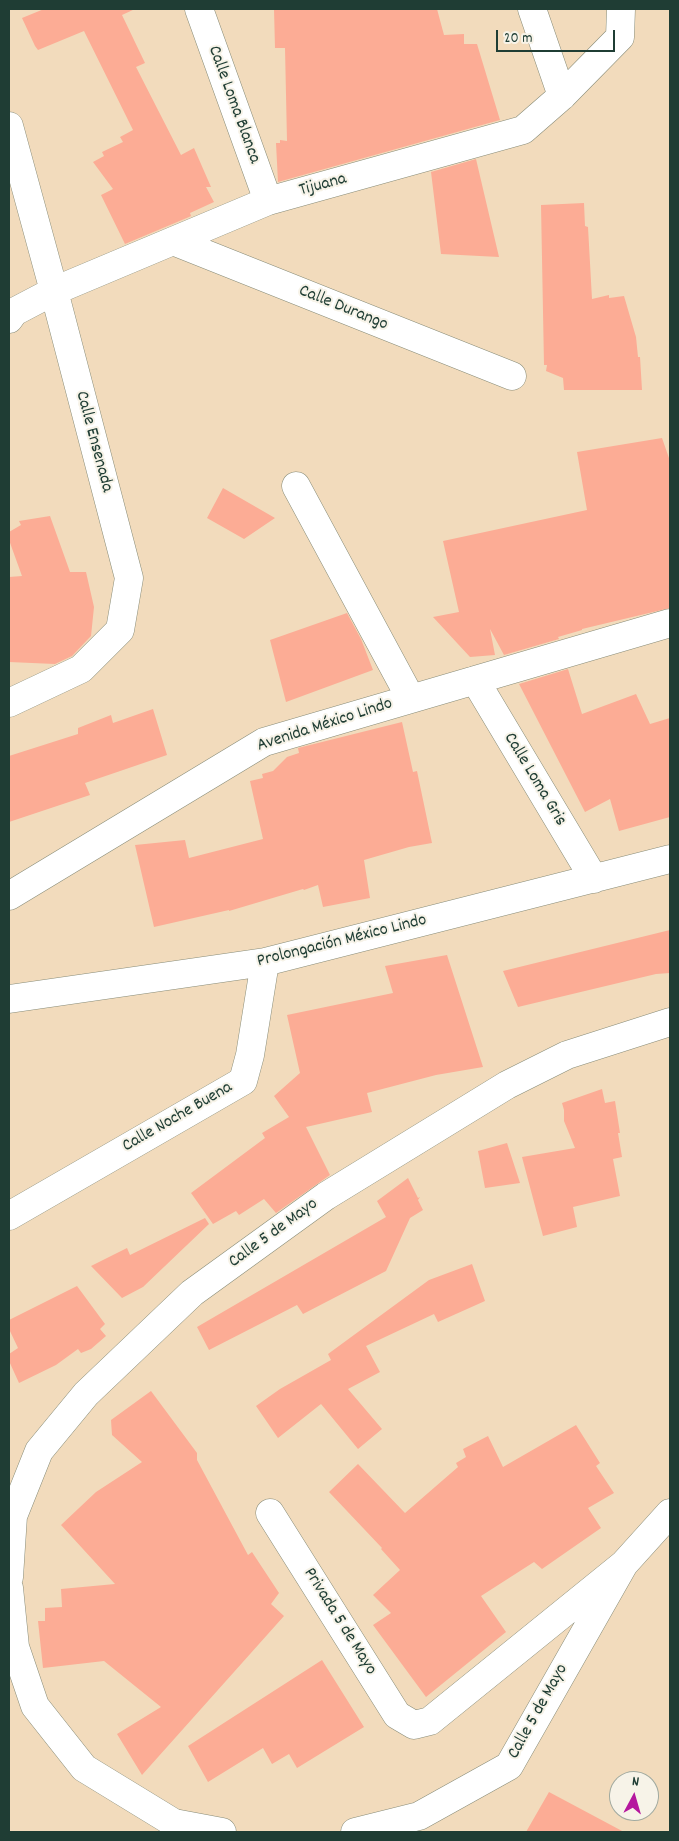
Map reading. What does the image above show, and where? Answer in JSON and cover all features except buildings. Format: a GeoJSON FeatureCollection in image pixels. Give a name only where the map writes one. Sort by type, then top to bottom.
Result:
{"type":"FeatureCollection","features":[{"type":"Feature","properties":{"kind":"street","name":"Calle Loma Blanca"},"geometry":{"type":"LineString","coordinates":[[199,9],[268,201]]}},
{"type":"Feature","properties":{"kind":"street"},"geometry":{"type":"LineString","coordinates":[[532,9],[562,96]]}},
{"type":"Feature","properties":{"kind":"street","name":"Tijuana"},"geometry":{"type":"LineString","coordinates":[[9,319],[14,312],[54,291],[268,201],[523,130],[562,96],[620,37],[622,9]]}},
{"type":"Feature","properties":{"kind":"street","name":"Calle Ensenada"},"geometry":{"type":"LineString","coordinates":[[9,126],[54,291],[128,578],[120,630],[81,669],[9,703]]}},
{"type":"Feature","properties":{"kind":"street","name":"Calle Durango"},"geometry":{"type":"LineString","coordinates":[[173,241],[512,376]]}},
{"type":"Feature","properties":{"kind":"street"},"geometry":{"type":"LineString","coordinates":[[296,486],[412,699]]}},
{"type":"Feature","properties":{"kind":"street","name":"Avenida México Lindo"},"geometry":{"type":"LineString","coordinates":[[9,896],[264,742],[670,623]]}},
{"type":"Feature","properties":{"kind":"street","name":"Calle Loma Gris"},"geometry":{"type":"LineString","coordinates":[[475,680],[594,879]]}},
{"type":"Feature","properties":{"kind":"street","name":"Prolongación México Lindo"},"geometry":{"type":"LineString","coordinates":[[9,1000],[265,962],[670,859]]}},
{"type":"Feature","properties":{"kind":"street","name":"Calle Noche Buena"},"geometry":{"type":"LineString","coordinates":[[9,1216],[243,1080],[250,1055],[265,962]]}},
{"type":"Feature","properties":{"kind":"street","name":"Calle 5 de Mayo"},"geometry":{"type":"LineString","coordinates":[[9,1577],[13,1516],[39,1451],[86,1394],[192,1293],[326,1196],[507,1085],[567,1055],[670,1022]]}},
{"type":"Feature","properties":{"kind":"street","name":"Privada 5 de Mayo"},"geometry":{"type":"LineString","coordinates":[[270,1513],[397,1715],[414,1725]]}},
{"type":"Feature","properties":{"kind":"street","name":"Calle 5 de Mayo"},"geometry":{"type":"LineString","coordinates":[[414,1725],[430,1721],[624,1564],[670,1513]]}},
{"type":"Feature","properties":{"kind":"street","name":"Calle 5 de Mayo"},"geometry":{"type":"LineString","coordinates":[[355,1832],[419,1816],[509,1766],[624,1564]]}},
{"type":"Feature","properties":{"kind":"street"},"geometry":{"type":"LineString","coordinates":[[9,1588],[15,1646],[35,1706],[84,1768],[174,1823],[222,1832]]}}]}
